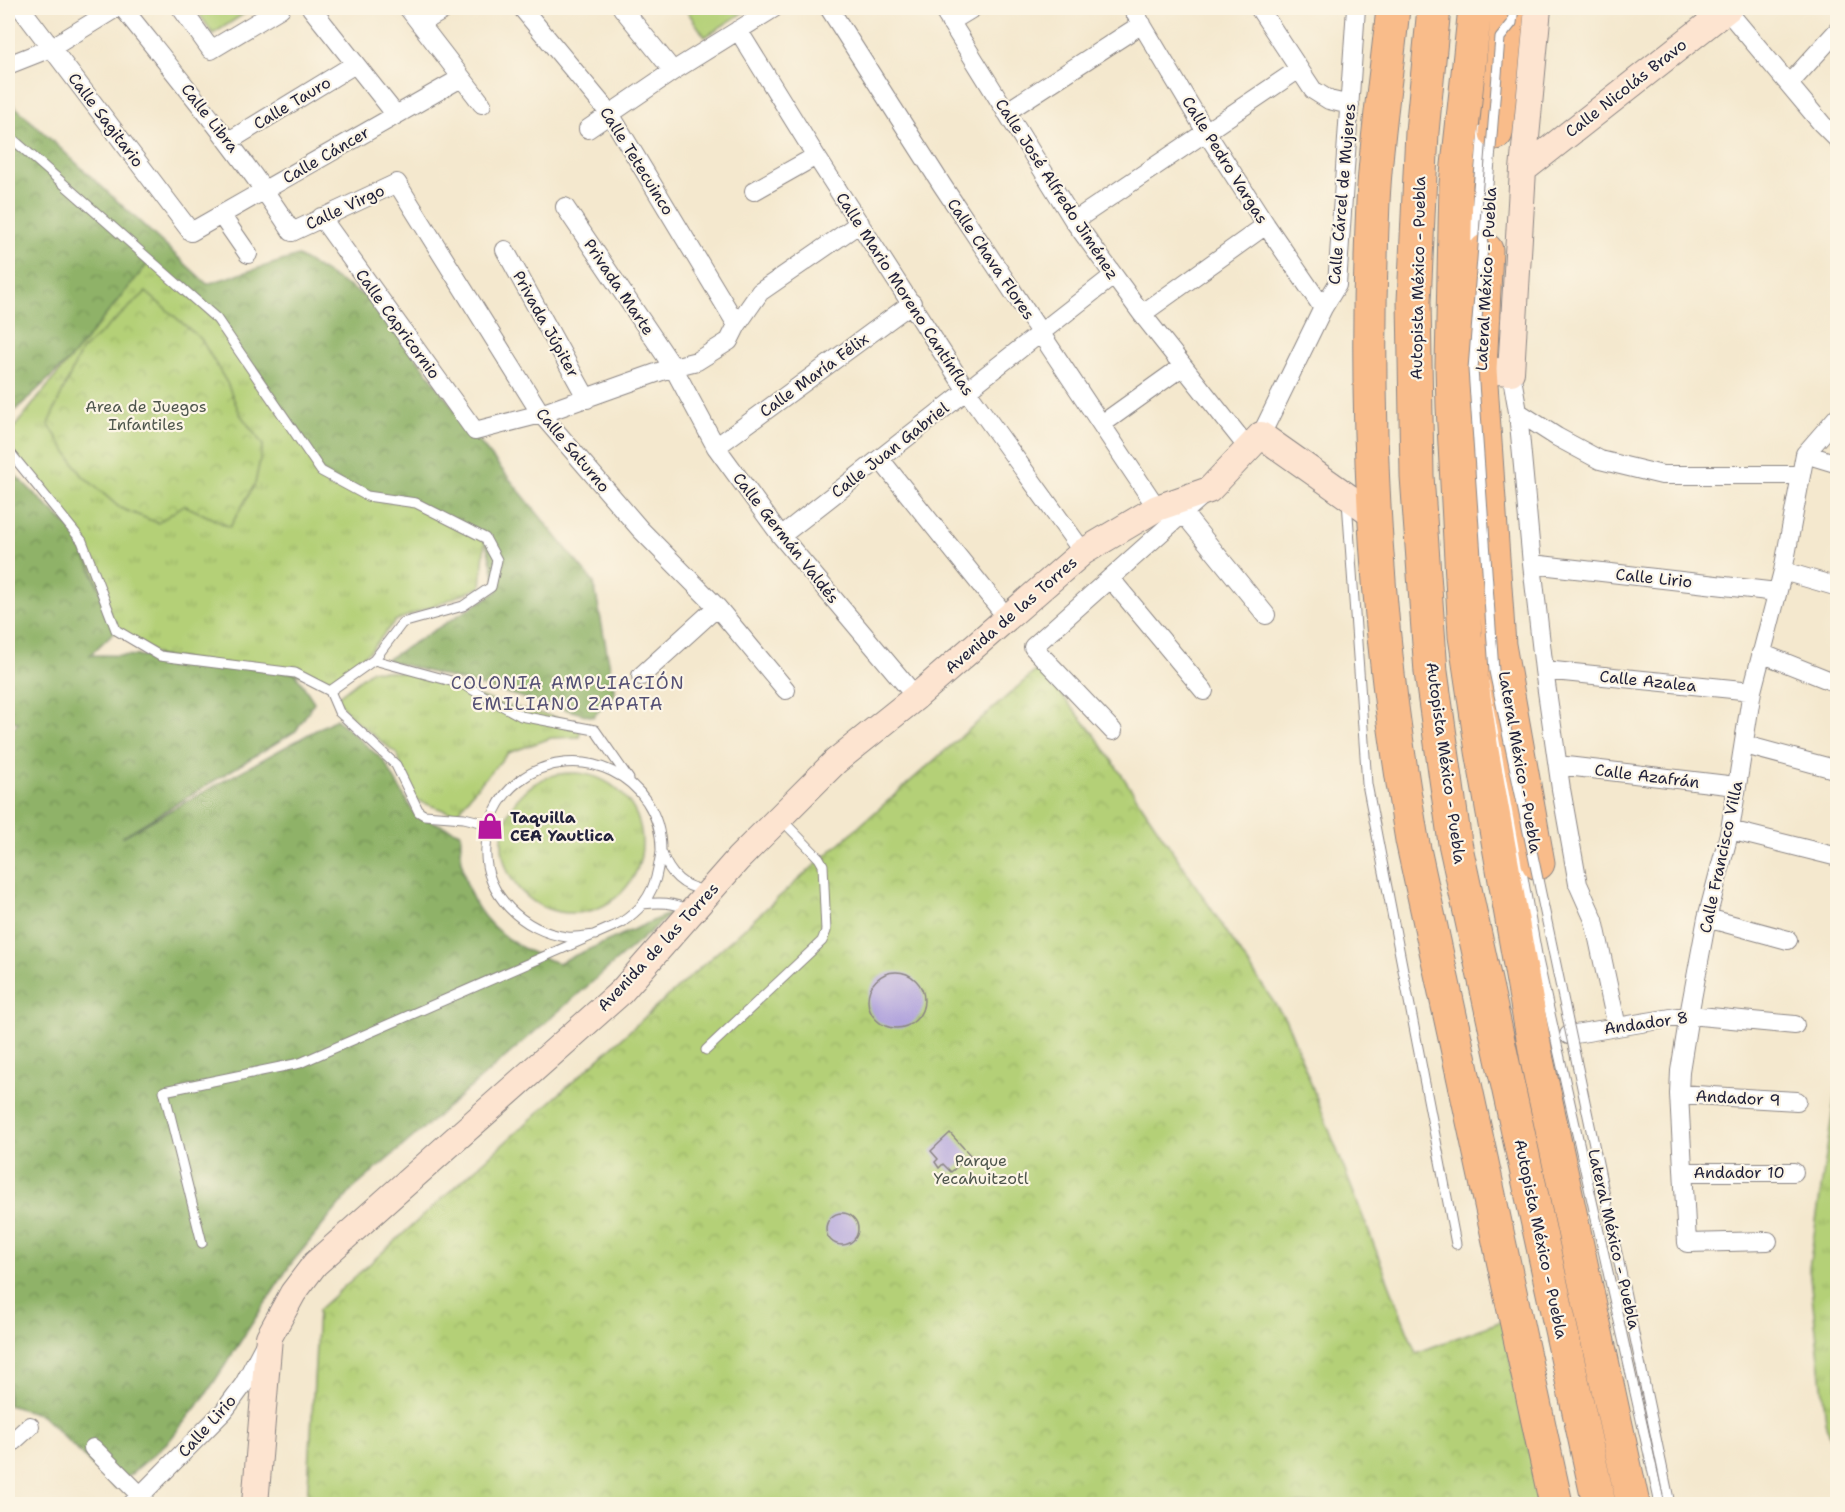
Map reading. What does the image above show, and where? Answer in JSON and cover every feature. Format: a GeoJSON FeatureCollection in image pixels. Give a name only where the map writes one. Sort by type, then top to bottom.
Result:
{"type":"FeatureCollection","features":[{"type":"Feature","properties":{"kind":"highway"},"geometry":{"type":"LineString","coordinates":[[1393,8],[1373,200],[1369,375],[1354,494],[1388,674],[1412,840],[1556,1504]]}},
{"type":"Feature","properties":{"kind":"highway","name":"Autopista México - Puebla"},"geometry":{"type":"LineString","coordinates":[[1434,8],[1422,132],[1414,301],[1418,476],[1431,672],[1455,843],[1599,1504]]}},
{"type":"Feature","properties":{"kind":"highway","name":"Autopista México - Puebla"},"geometry":{"type":"LineString","coordinates":[[1475,8],[1456,184],[1453,354],[1453,406],[1465,636],[1482,751],[1537,1060],[1633,1504]]}},
{"type":"Feature","properties":{"kind":"highway","name":"Lateral México - Puebla"},"geometry":{"type":"LineString","coordinates":[[1508,8],[1486,231],[1495,371],[1499,645],[1569,1035],[1672,1504]]}},
{"type":"Feature","properties":{"kind":"street","name":"Calle Sagitario"},"geometry":{"type":"LineString","coordinates":[[21,8],[191,232]]}},
{"type":"Feature","properties":{"kind":"street"},"geometry":{"type":"LineString","coordinates":[[9,63],[51,48],[116,8]]}},
{"type":"Feature","properties":{"kind":"street","name":"Calle Libra"},"geometry":{"type":"LineString","coordinates":[[123,8],[229,141],[292,232]]}},
{"type":"Feature","properties":{"kind":"street"},"geometry":{"type":"LineString","coordinates":[[181,8],[211,50],[281,8]]}},
{"type":"Feature","properties":{"kind":"street"},"geometry":{"type":"LineString","coordinates":[[312,8],[396,115]]}},
{"type":"Feature","properties":{"kind":"street"},"geometry":{"type":"LineString","coordinates":[[408,8],[482,104]]}},
{"type":"Feature","properties":{"kind":"street"},"geometry":{"type":"LineString","coordinates":[[420,24],[447,8]]}},
{"type":"Feature","properties":{"kind":"street","name":"Calle Tetecuinco"},"geometry":{"type":"LineString","coordinates":[[522,8],[610,114],[737,325]]}},
{"type":"Feature","properties":{"kind":"street"},"geometry":{"type":"LineString","coordinates":[[622,8],[673,71]]}},
{"type":"Feature","properties":{"kind":"street"},"geometry":{"type":"LineString","coordinates":[[588,129],[673,71],[774,8]]}},
{"type":"Feature","properties":{"kind":"street","name":"Calle Chava Flores"},"geometry":{"type":"LineString","coordinates":[[829,8],[942,185],[1157,508]]}},
{"type":"Feature","properties":{"kind":"street"},"geometry":{"type":"LineString","coordinates":[[946,15],[973,8]]}},
{"type":"Feature","properties":{"kind":"street","name":"Calle Pedro Vargas"},"geometry":{"type":"LineString","coordinates":[[1132,8],[1206,132],[1323,308]]}},
{"type":"Feature","properties":{"kind":"street"},"geometry":{"type":"LineString","coordinates":[[1259,8],[1313,90],[1329,100],[1350,105]]}},
{"type":"Feature","properties":{"kind":"street","name":"Calle Cárcel de Mujeres"},"geometry":{"type":"LineString","coordinates":[[1254,441],[1337,285],[1356,8]]}},
{"type":"Feature","properties":{"kind":"street"},"geometry":{"type":"LineString","coordinates":[[1538,8],[1523,170],[1495,371],[1518,412],[1544,670],[1558,765],[1578,884],[1594,920],[1617,1027]]}},
{"type":"Feature","properties":{"kind":"street"},"geometry":{"type":"LineString","coordinates":[[1727,8],[1838,140]]}},
{"type":"Feature","properties":{"kind":"street","name":"Calle Nicolás Bravo"},"geometry":{"type":"LineString","coordinates":[[1523,170],[1727,8]]}},
{"type":"Feature","properties":{"kind":"street","name":"Calle José Alfredo Jiménez"},"geometry":{"type":"LineString","coordinates":[[946,15],[1074,221],[1113,276],[1183,366],[1254,441]]}},
{"type":"Feature","properties":{"kind":"street"},"geometry":{"type":"LineString","coordinates":[[1006,112],[1142,24]]}},
{"type":"Feature","properties":{"kind":"street","name":"Calle Mario Moreno Cantínflas"},"geometry":{"type":"LineString","coordinates":[[738,30],[967,391],[1083,552]]}},
{"type":"Feature","properties":{"kind":"street"},"geometry":{"type":"LineString","coordinates":[[1789,84],[1838,30]]}},
{"type":"Feature","properties":{"kind":"street","name":"Calle Tauro"},"geometry":{"type":"LineString","coordinates":[[229,141],[355,64]]}},
{"type":"Feature","properties":{"kind":"street"},"geometry":{"type":"LineString","coordinates":[[1074,221],[1299,69]]}},
{"type":"Feature","properties":{"kind":"street","name":"Calle Cáncer"},"geometry":{"type":"LineString","coordinates":[[191,232],[461,78]]}},
{"type":"Feature","properties":{"kind":"street"},"geometry":{"type":"LineString","coordinates":[[754,191],[816,156]]}},
{"type":"Feature","properties":{"kind":"street","name":"Calle Virgo"},"geometry":{"type":"LineString","coordinates":[[292,232],[397,183]]}},
{"type":"Feature","properties":{"kind":"street","name":"Calle Saturno"},"geometry":{"type":"LineString","coordinates":[[397,183],[541,414],[640,529],[717,607],[786,690]]}},
{"type":"Feature","properties":{"kind":"street","name":"Privada Marte"},"geometry":{"type":"LineString","coordinates":[[565,207],[673,367]]}},
{"type":"Feature","properties":{"kind":"street"},"geometry":{"type":"LineString","coordinates":[[220,215],[248,254]]}},
{"type":"Feature","properties":{"kind":"street","name":"Calle Capricornio"},"geometry":{"type":"LineString","coordinates":[[321,217],[475,431],[541,414]]}},
{"type":"Feature","properties":{"kind":"street"},"geometry":{"type":"LineString","coordinates":[[541,414],[673,367],[697,361],[729,341],[760,292],[860,223]]}},
{"type":"Feature","properties":{"kind":"street"},"geometry":{"type":"LineString","coordinates":[[1142,314],[1266,225]]}},
{"type":"Feature","properties":{"kind":"street","name":"Privada Júpiter"},"geometry":{"type":"LineString","coordinates":[[504,250],[588,399]]}},
{"type":"Feature","properties":{"kind":"street","name":"Calle Juan Gabriel"},"geometry":{"type":"LineString","coordinates":[[781,536],[1113,276]]}},
{"type":"Feature","properties":{"kind":"street","name":"Calle María Félix"},"geometry":{"type":"LineString","coordinates":[[716,447],[912,303]]}},
{"type":"Feature","properties":{"kind":"street"},"geometry":{"type":"LineString","coordinates":[[1101,424],[1183,366]]}},
{"type":"Feature","properties":{"kind":"street","name":"Calle Germán Valdés"},"geometry":{"type":"LineString","coordinates":[[673,367],[716,447],[781,536],[916,698]]}},
{"type":"Feature","properties":{"kind":"street"},"geometry":{"type":"LineString","coordinates":[[1518,412],[1557,437],[1600,460],[1662,474],[1802,475]]}},
{"type":"Feature","properties":{"kind":"street"},"geometry":{"type":"LineString","coordinates":[[1838,416],[1805,454],[1838,464]]}},
{"type":"Feature","properties":{"kind":"street"},"geometry":{"type":"LineString","coordinates":[[1254,441],[1354,494]]}},
{"type":"Feature","properties":{"kind":"street","name":"Avenida de las Torres"},"geometry":{"type":"LineString","coordinates":[[1113,731],[1033,647],[1209,490],[1254,441]]}},
{"type":"Feature","properties":{"kind":"street","name":"Calle Francisco Villa"},"geometry":{"type":"LineString","coordinates":[[1768,1241],[1687,1243],[1679,1094],[1680,1071],[1707,918],[1730,830],[1752,692],[1783,571],[1805,454]]}},
{"type":"Feature","properties":{"kind":"street"},"geometry":{"type":"LineString","coordinates":[[880,459],[1008,618]]}},
{"type":"Feature","properties":{"kind":"street","name":"Avenida de las Torres"},"geometry":{"type":"LineString","coordinates":[[255,1504],[269,1338],[293,1293],[315,1264],[621,992],[710,890],[836,761],[916,698],[1083,552],[1157,508],[1209,490]]}},
{"type":"Feature","properties":{"kind":"street"},"geometry":{"type":"LineString","coordinates":[[1183,513],[1266,615]]}},
{"type":"Feature","properties":{"kind":"street","name":"Calle Lirio"},"geometry":{"type":"LineString","coordinates":[[1532,564],[1777,592]]}},
{"type":"Feature","properties":{"kind":"street"},"geometry":{"type":"LineString","coordinates":[[1783,571],[1838,587]]}},
{"type":"Feature","properties":{"kind":"street"},"geometry":{"type":"LineString","coordinates":[[1110,578],[1204,691]]}},
{"type":"Feature","properties":{"kind":"street"},"geometry":{"type":"LineString","coordinates":[[641,676],[717,607]]}},
{"type":"Feature","properties":{"kind":"street"},"geometry":{"type":"LineString","coordinates":[[1761,653],[1831,681]]}},
{"type":"Feature","properties":{"kind":"street","name":"Calle Azalea"},"geometry":{"type":"LineString","coordinates":[[1544,670],[1752,692]]}},
{"type":"Feature","properties":{"kind":"street"},"geometry":{"type":"LineString","coordinates":[[1744,745],[1838,770]]}},
{"type":"Feature","properties":{"kind":"street","name":"Calle Azafrán"},"geometry":{"type":"LineString","coordinates":[[1558,765],[1736,786]]}},
{"type":"Feature","properties":{"kind":"street"},"geometry":{"type":"LineString","coordinates":[[1730,830],[1838,857]]}},
{"type":"Feature","properties":{"kind":"street"},"geometry":{"type":"LineString","coordinates":[[1707,918],[1788,940]]}},
{"type":"Feature","properties":{"kind":"street","name":"Andador 8"},"geometry":{"type":"LineString","coordinates":[[1569,1035],[1689,1015],[1795,1025]]}},
{"type":"Feature","properties":{"kind":"street","name":"Andador 9"},"geometry":{"type":"LineString","coordinates":[[1679,1094],[1797,1101]]}},
{"type":"Feature","properties":{"kind":"street","name":"Andador 10"},"geometry":{"type":"LineString","coordinates":[[1684,1172],[1794,1172]]}},
{"type":"Feature","properties":{"kind":"street","name":"Calle Lirio"},"geometry":{"type":"LineString","coordinates":[[136,1500],[224,1411],[243,1384],[269,1338]]}},
{"type":"Feature","properties":{"kind":"street"},"geometry":{"type":"LineString","coordinates":[[8,1446],[30,1426]]}},
{"type":"Feature","properties":{"kind":"street"},"geometry":{"type":"LineString","coordinates":[[93,1448],[136,1500]]}},
{"type":"Feature","properties":{"kind":"lane"},"geometry":{"type":"LineString","coordinates":[[1514,8],[1512,23],[1500,38],[1473,369],[1494,671],[1672,1504]]}},
{"type":"Feature","properties":{"kind":"lane"},"geometry":{"type":"LineString","coordinates":[[1491,39],[1464,364],[1485,668],[1538,960],[1660,1504]]}},
{"type":"Feature","properties":{"kind":"lane"},"geometry":{"type":"LineString","coordinates":[[8,135],[217,319],[321,471],[367,496],[416,503],[485,538],[497,560],[491,587],[463,606],[402,623],[374,660],[330,692]]}},
{"type":"Feature","properties":{"kind":"lane"},"geometry":{"type":"LineString","coordinates":[[8,450],[82,541],[116,630],[160,656],[295,673],[330,692],[339,712],[396,765],[419,812],[424,815],[464,818],[489,824]]}},
{"type":"Feature","properties":{"kind":"lane"},"geometry":{"type":"LineString","coordinates":[[1354,494],[1367,784],[1456,1244]]}},
{"type":"Feature","properties":{"kind":"lane"},"geometry":{"type":"LineString","coordinates":[[374,660],[462,684],[521,716],[595,730],[649,805],[658,827],[666,864],[684,884],[697,889],[710,890]]}},
{"type":"Feature","properties":{"kind":"lane"},"geometry":{"type":"LineString","coordinates":[[595,935],[569,937],[543,932],[520,919],[502,900],[490,876],[486,850],[489,824],[498,804],[512,786],[530,773],[550,765],[573,762],[595,764],[616,772],[634,786]]}},
{"type":"Feature","properties":{"kind":"lane"},"geometry":{"type":"LineString","coordinates":[[706,1050],[822,941],[826,931],[823,864],[779,817]]}},
{"type":"Feature","properties":{"kind":"lane"},"geometry":{"type":"LineString","coordinates":[[202,1243],[164,1091],[300,1063],[621,923],[642,904],[656,879],[662,851]]}},
{"type":"Feature","properties":{"kind":"lane"},"geometry":{"type":"LineString","coordinates":[[642,904],[660,902],[677,904],[693,911]]}},
{"type":"Feature","properties":{"kind":"green space"},"geometry":{"type":"Polygon","coordinates":[[[195,8],[253,8],[213,34],[195,8]]]}},
{"type":"Feature","properties":{"kind":"green space"},"geometry":{"type":"Polygon","coordinates":[[[685,8],[750,8],[705,37],[685,8]]]}},
{"type":"Feature","properties":{"kind":"green space"},"geometry":{"type":"Polygon","coordinates":[[[8,100],[207,284],[298,256],[376,303],[469,429],[594,583],[615,694],[593,717],[386,660],[498,591],[485,538],[416,503],[367,496],[321,471],[217,319],[150,261],[71,358],[8,417],[8,100]]]}},
{"type":"Feature","properties":{"kind":"green space"},"geometry":{"type":"Polygon","coordinates":[[[150,260],[416,503],[485,538],[481,587],[395,621],[370,651],[329,682],[295,673],[160,656],[116,630],[82,541],[8,450],[8,435],[150,260]]]}},
{"type":"Feature","properties":{"kind":"green space","name":"Area de Juegos Infantiles"},"geometry":{"type":"Polygon","coordinates":[[[146,292],[201,339],[227,383],[240,414],[263,445],[255,484],[230,527],[184,505],[158,523],[120,508],[82,475],[48,424],[81,351],[146,292]]]}},
{"type":"Feature","properties":{"kind":"green space"},"geometry":{"type":"Polygon","coordinates":[[[8,468],[77,535],[116,630],[90,655],[160,656],[295,673],[314,702],[296,731],[122,837],[336,719],[384,761],[415,815],[461,833],[461,858],[465,880],[473,899],[498,931],[515,944],[558,963],[673,912],[352,1190],[290,1265],[207,1393],[169,1441],[115,1488],[42,1415],[8,1405],[8,733],[19,722],[8,721],[8,468]]]}},
{"type":"Feature","properties":{"kind":"green space","name":"Parque Yecahuitzotl"},"geometry":{"type":"Polygon","coordinates":[[[1039,668],[1095,735],[1287,1022],[1416,1353],[1502,1321],[1541,1504],[307,1504],[318,1310],[798,880],[1039,668]]]}},
{"type":"Feature","properties":{"kind":"green space"},"geometry":{"type":"Polygon","coordinates":[[[372,670],[407,673],[509,706],[580,723],[580,737],[551,738],[508,753],[470,795],[457,815],[413,799],[397,754],[352,718],[336,698],[372,670]]]}},
{"type":"Feature","properties":{"kind":"green space"},"geometry":{"type":"Polygon","coordinates":[[[572,773],[599,779],[611,785],[621,794],[630,804],[636,816],[642,843],[636,870],[630,882],[621,892],[611,901],[599,907],[572,913],[545,907],[533,901],[523,892],[514,882],[508,870],[502,843],[508,816],[514,804],[523,794],[533,785],[545,779],[572,773]]]}},
{"type":"Feature","properties":{"kind":"green space"},"geometry":{"type":"Polygon","coordinates":[[[1837,1083],[1837,1466],[1826,1421],[1809,1268],[1837,1083]]]}},
{"type":"Feature","properties":{"kind":"building"},"geometry":{"type":"Polygon","coordinates":[[[891,972],[901,972],[916,980],[922,989],[924,1000],[922,1011],[916,1020],[901,1028],[891,1028],[880,1023],[873,1016],[868,1005],[868,995],[873,984],[880,977],[891,972]]]}},
{"type":"Feature","properties":{"kind":"building"},"geometry":{"type":"Polygon","coordinates":[[[950,1133],[970,1155],[951,1172],[943,1164],[939,1168],[935,1162],[938,1159],[931,1151],[950,1133]]]}},
{"type":"Feature","properties":{"kind":"building"},"geometry":{"type":"Polygon","coordinates":[[[842,1213],[853,1218],[858,1229],[853,1240],[842,1245],[831,1240],[826,1229],[831,1218],[842,1213]]]}},
{"type":"Feature","properties":{"kind":"place","name":"Taquilla CEA Yautlica"},"geometry":{"type":"Point","coordinates":[490,826]}},
{"type":"Feature","properties":{"kind":"district","name":"COLONIA AMPLIACIÓN EMILIANO ZAPATA"},"geometry":{"type":"Point","coordinates":[568,693]}}]}
